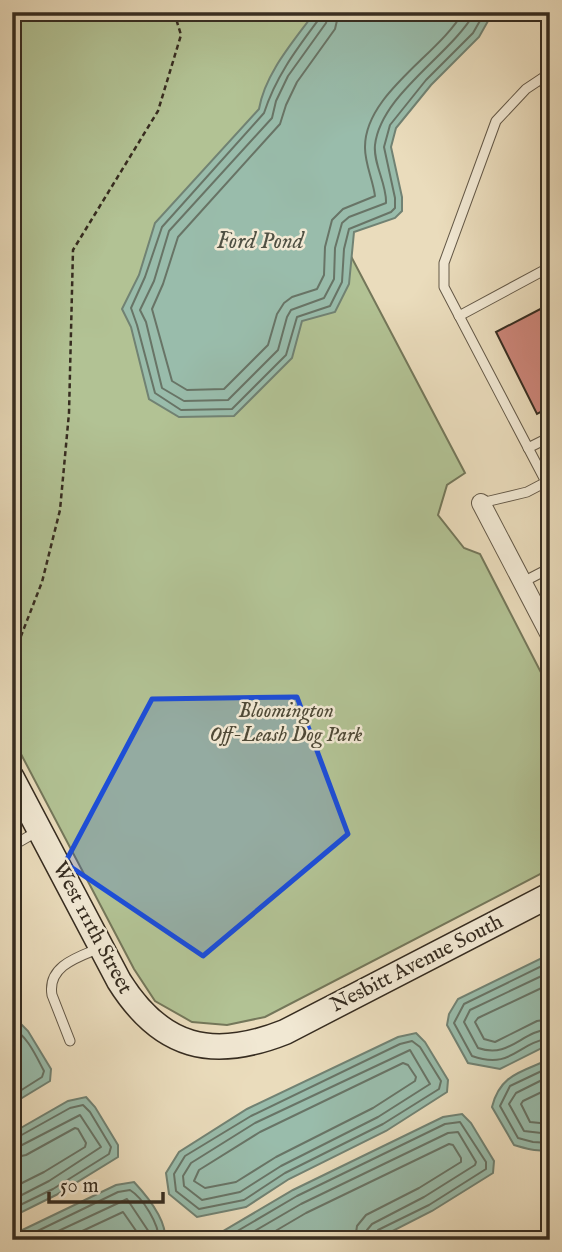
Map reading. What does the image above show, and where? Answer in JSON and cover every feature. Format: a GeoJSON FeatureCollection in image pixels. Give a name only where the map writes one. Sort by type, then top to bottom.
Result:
{"type":"FeatureCollection","features":[{"type":"Feature","properties":{"kind":"street"},"geometry":{"type":"LineString","coordinates":[[481,503],[550,635]]}},
{"type":"Feature","properties":{"kind":"street","name":"West 111th Street"},"geometry":{"type":"LineString","coordinates":[[12,778],[101,947],[134,1004],[154,1024],[178,1038],[204,1046],[232,1048],[260,1042],[285,1032]]}},
{"type":"Feature","properties":{"kind":"street","name":"Nesbitt Avenue South"},"geometry":{"type":"LineString","coordinates":[[285,1032],[550,895]]}},
{"type":"Feature","properties":{"kind":"lane"},"geometry":{"type":"LineString","coordinates":[[481,503],[527,492],[548,481],[444,287],[444,263],[496,121],[526,89],[546,76],[550,95]]}},
{"type":"Feature","properties":{"kind":"lane"},"geometry":{"type":"LineString","coordinates":[[459,316],[550,267]]}},
{"type":"Feature","properties":{"kind":"lane"},"geometry":{"type":"LineString","coordinates":[[528,448],[550,437]]}},
{"type":"Feature","properties":{"kind":"lane"},"geometry":{"type":"LineString","coordinates":[[523,582],[550,568]]}},
{"type":"Feature","properties":{"kind":"lane"},"geometry":{"type":"LineString","coordinates":[[12,846],[40,831]]}},
{"type":"Feature","properties":{"kind":"lane"},"geometry":{"type":"LineString","coordinates":[[70,1041],[52,995],[55,973],[70,961],[101,947]]}},
{"type":"Feature","properties":{"kind":"path"},"geometry":{"type":"LineString","coordinates":[[12,26],[28,12]]}},
{"type":"Feature","properties":{"kind":"path"},"geometry":{"type":"LineString","coordinates":[[12,638],[21,636],[41,582],[60,510],[69,414],[73,250],[158,111],[181,35],[174,12]]}},
{"type":"Feature","properties":{"kind":"highlighted area"},"geometry":{"type":"Polygon","coordinates":[[[297,697],[348,834],[203,956],[65,863],[152,699],[297,697]]]}},
{"type":"Feature","properties":{"kind":"green space","name":"Bloomington Off-Leash Dog Park"},"geometry":{"type":"Polygon","coordinates":[[[12,12],[437,12],[273,108],[465,473],[447,485],[438,515],[464,548],[480,554],[550,690],[550,869],[265,1017],[227,1025],[192,1022],[155,1001],[134,969],[12,737],[12,12]]]}},
{"type":"Feature","properties":{"kind":"water","name":"Ford Pond"},"geometry":{"type":"Polygon","coordinates":[[[315,12],[492,14],[479,37],[431,85],[396,128],[391,147],[402,197],[402,211],[395,218],[354,232],[349,284],[335,312],[302,321],[292,358],[234,416],[179,417],[149,399],[131,327],[122,309],[139,275],[155,223],[259,109],[274,70],[315,12]]]}},
{"type":"Feature","properties":{"kind":"water"},"geometry":{"type":"Polygon","coordinates":[[[550,954],[550,1044],[500,1069],[468,1063],[447,1025],[449,1014],[458,999],[550,954]]]}},
{"type":"Feature","properties":{"kind":"water"},"geometry":{"type":"Polygon","coordinates":[[[18,1021],[28,1031],[51,1069],[50,1081],[12,1104],[12,1023],[18,1021]]]}},
{"type":"Feature","properties":{"kind":"water"},"geometry":{"type":"Polygon","coordinates":[[[416,1033],[425,1042],[448,1080],[447,1092],[386,1131],[289,1179],[246,1207],[197,1217],[169,1194],[166,1173],[179,1152],[247,1109],[398,1037],[416,1033]]]}},
{"type":"Feature","properties":{"kind":"water"},"geometry":{"type":"Polygon","coordinates":[[[550,1059],[550,1149],[537,1150],[514,1145],[492,1107],[496,1096],[500,1087],[514,1075],[550,1059]]]}},
{"type":"Feature","properties":{"kind":"water"},"geometry":{"type":"Polygon","coordinates":[[[86,1097],[118,1145],[118,1157],[56,1195],[12,1217],[12,1133],[68,1101],[86,1097]]]}},
{"type":"Feature","properties":{"kind":"water"},"geometry":{"type":"Polygon","coordinates":[[[462,1114],[471,1123],[494,1161],[493,1173],[432,1211],[375,1240],[208,1240],[293,1190],[443,1117],[462,1114]]]}},
{"type":"Feature","properties":{"kind":"water"},"geometry":{"type":"Polygon","coordinates":[[[134,1182],[150,1201],[163,1224],[165,1240],[12,1240],[12,1235],[116,1185],[134,1182]]]}},
{"type":"Feature","properties":{"kind":"building"},"geometry":{"type":"Polygon","coordinates":[[[550,304],[550,407],[537,414],[496,332],[550,304]]]}}]}
